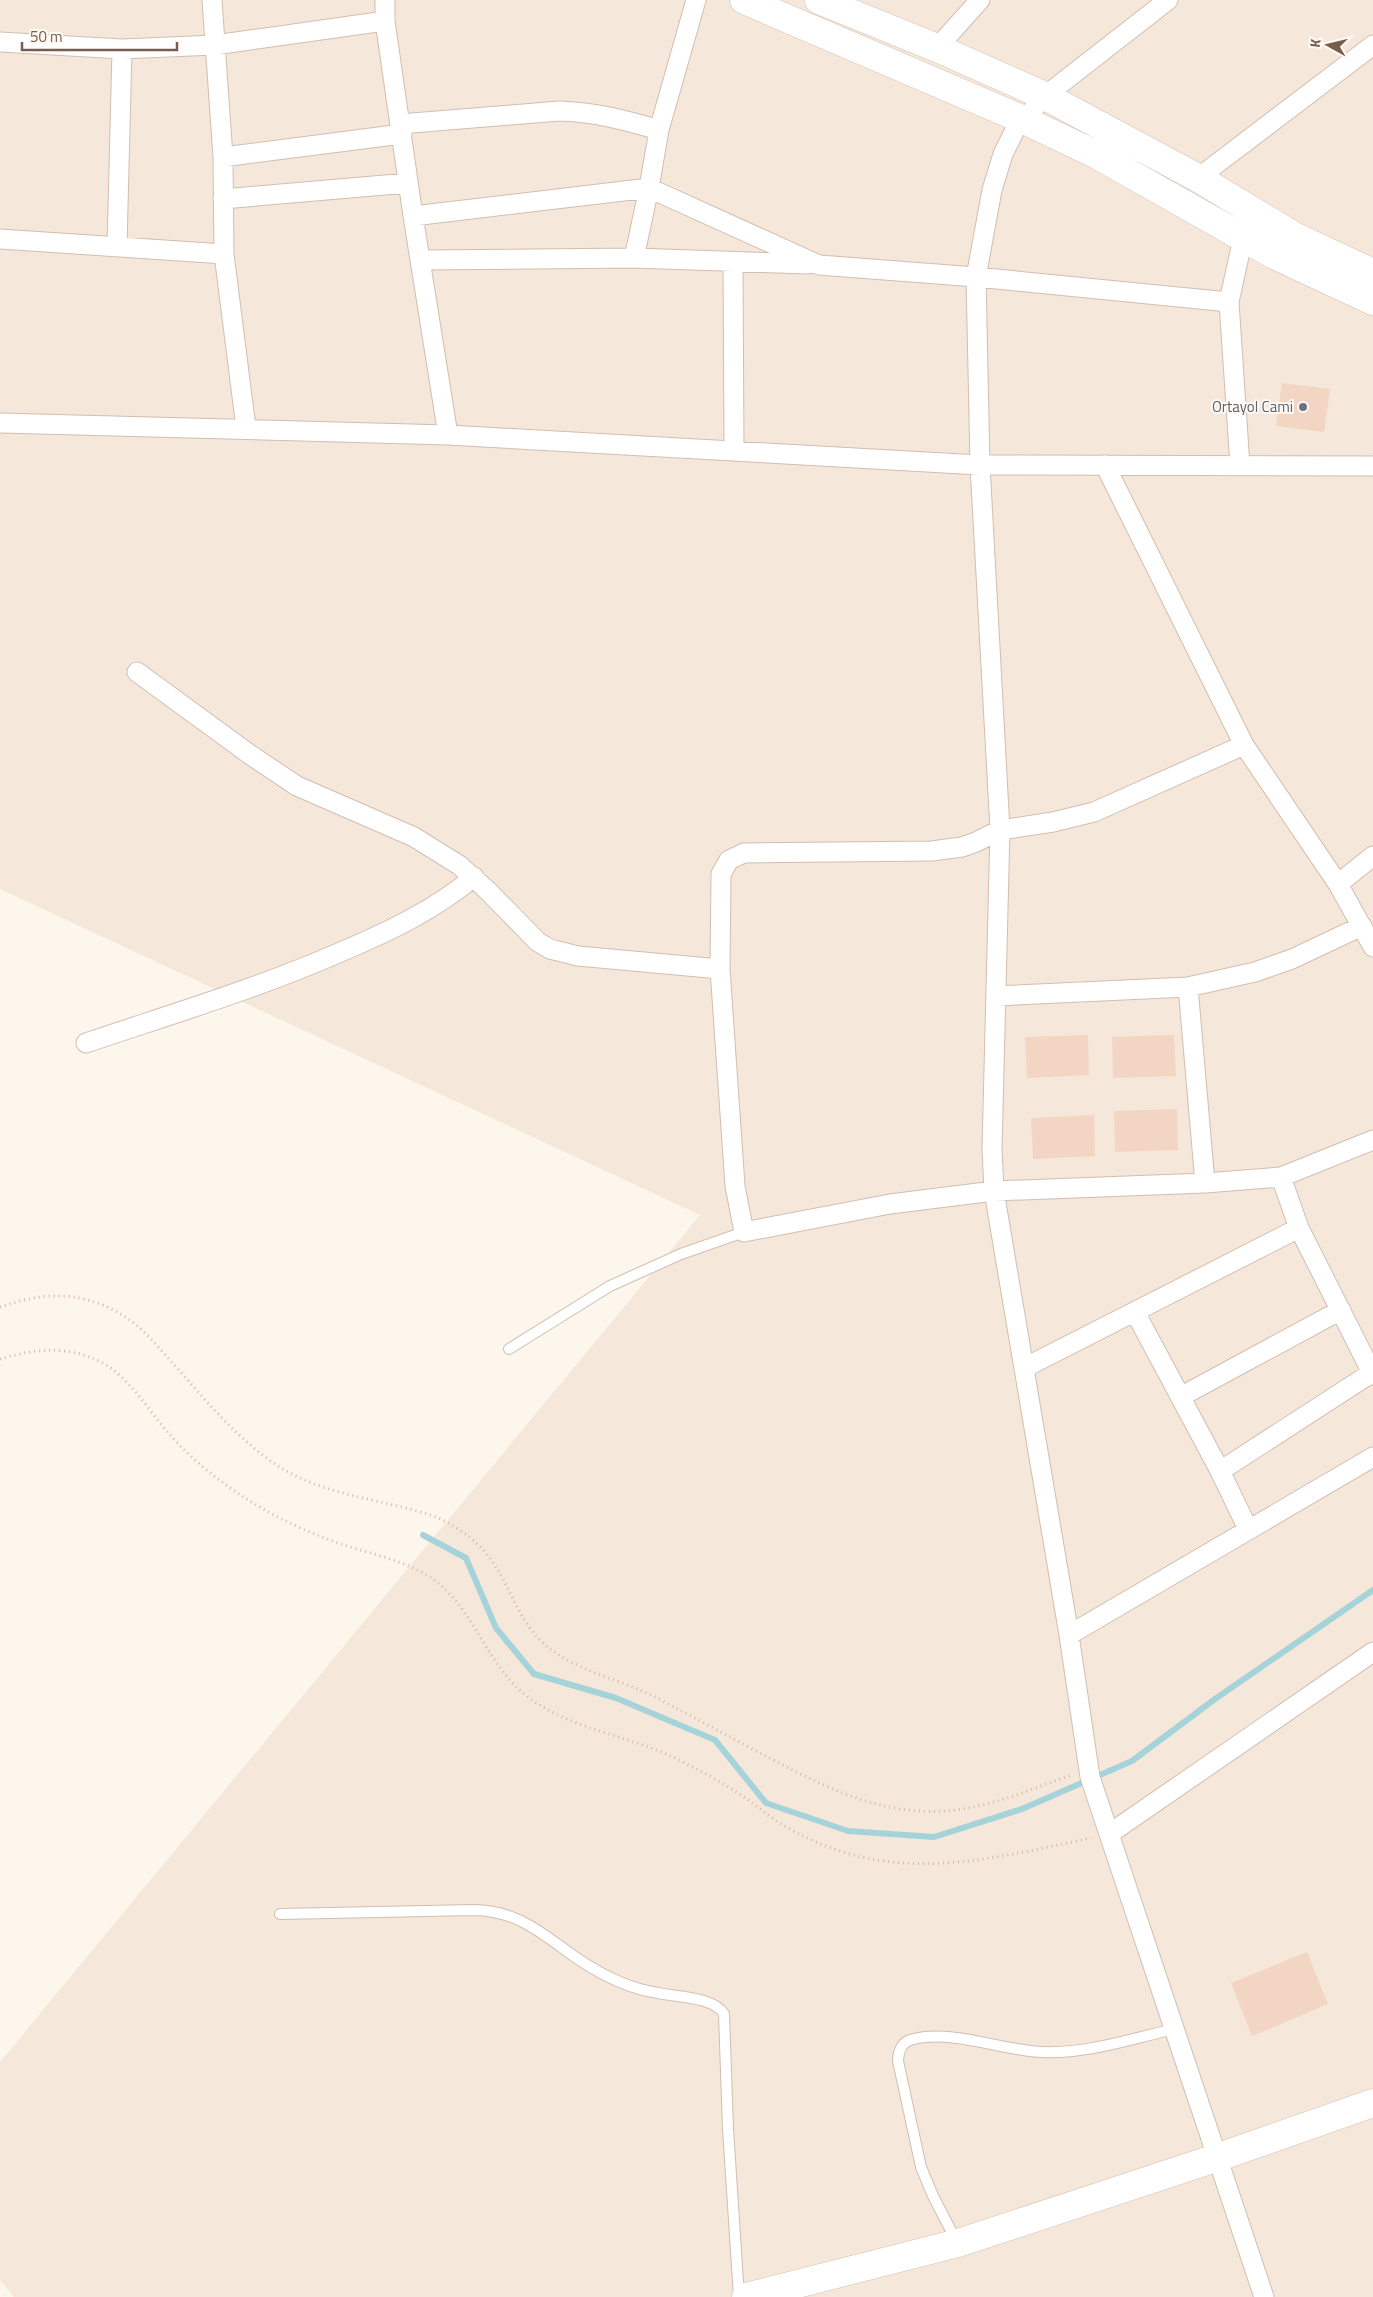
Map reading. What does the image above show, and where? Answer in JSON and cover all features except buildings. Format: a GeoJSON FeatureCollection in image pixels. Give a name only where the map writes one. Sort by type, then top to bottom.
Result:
{"type":"FeatureCollection","features":[{"type":"Feature","properties":{"kind":"main road"},"geometry":{"type":"LineString","coordinates":[[744,0],[1024,120],[1099,156],[1243,238],[1306,271],[1373,301]]}},
{"type":"Feature","properties":{"kind":"main road"},"geometry":{"type":"LineString","coordinates":[[831,2],[1045,96],[1198,178],[1296,237],[1373,273]]}},
{"type":"Feature","properties":{"kind":"main road"},"geometry":{"type":"LineString","coordinates":[[746,2297],[958,2243],[1219,2157],[1373,2103]]}},
{"type":"Feature","properties":{"kind":"street"},"geometry":{"type":"LineString","coordinates":[[212,0],[223,157],[224,254],[246,428]]}},
{"type":"Feature","properties":{"kind":"street"},"geometry":{"type":"LineString","coordinates":[[385,0],[385,21],[408,183],[448,435]]}},
{"type":"Feature","properties":{"kind":"street"},"geometry":{"type":"LineString","coordinates":[[634,258],[659,130],[696,0]]}},
{"type":"Feature","properties":{"kind":"street"},"geometry":{"type":"LineString","coordinates":[[937,48],[980,0]]}},
{"type":"Feature","properties":{"kind":"street"},"geometry":{"type":"LineString","coordinates":[[1168,0],[1045,96],[1015,130],[1000,163],[992,190],[976,277],[980,465],[1000,830],[992,1149],[994,1191],[1069,1635],[1089,1773],[1219,2157],[1264,2297]]}},
{"type":"Feature","properties":{"kind":"street"},"geometry":{"type":"LineString","coordinates":[[0,42],[122,50],[215,45],[385,21]]}},
{"type":"Feature","properties":{"kind":"street"},"geometry":{"type":"LineString","coordinates":[[1198,178],[1373,45]]}},
{"type":"Feature","properties":{"kind":"street"},"geometry":{"type":"LineString","coordinates":[[117,247],[122,50]]}},
{"type":"Feature","properties":{"kind":"street"},"geometry":{"type":"LineString","coordinates":[[223,157],[401,129],[559,111],[585,112],[609,116],[659,130]]}},
{"type":"Feature","properties":{"kind":"street"},"geometry":{"type":"LineString","coordinates":[[223,198],[408,183]]}},
{"type":"Feature","properties":{"kind":"street"},"geometry":{"type":"LineString","coordinates":[[413,216],[649,188],[819,264]]}},
{"type":"Feature","properties":{"kind":"street"},"geometry":{"type":"LineString","coordinates":[[1240,466],[1229,302],[1243,238]]}},
{"type":"Feature","properties":{"kind":"street"},"geometry":{"type":"LineString","coordinates":[[0,239],[224,254]]}},
{"type":"Feature","properties":{"kind":"street"},"geometry":{"type":"LineString","coordinates":[[420,260],[634,258],[819,264],[976,277],[1229,302]]}},
{"type":"Feature","properties":{"kind":"street"},"geometry":{"type":"LineString","coordinates":[[733,262],[734,451]]}},
{"type":"Feature","properties":{"kind":"street"},"geometry":{"type":"LineString","coordinates":[[0,423],[246,428],[448,435],[980,465],[1373,466]]}},
{"type":"Feature","properties":{"kind":"street"},"geometry":{"type":"LineString","coordinates":[[1105,465],[1244,745],[1338,884],[1373,947]]}},
{"type":"Feature","properties":{"kind":"street"},"geometry":{"type":"LineString","coordinates":[[137,672],[273,771],[323,799],[414,838],[437,850],[474,877],[538,942],[550,949],[578,956],[720,970]]}},
{"type":"Feature","properties":{"kind":"street"},"geometry":{"type":"LineString","coordinates":[[1244,745],[1094,812],[1053,822],[1000,830],[976,842],[947,850],[752,853],[736,855],[729,860],[721,874],[720,970],[735,1186],[744,1232],[890,1204],[994,1191],[1205,1183],[1281,1177],[1373,1140]]}},
{"type":"Feature","properties":{"kind":"street"},"geometry":{"type":"LineString","coordinates":[[1338,884],[1373,856]]}},
{"type":"Feature","properties":{"kind":"street"},"geometry":{"type":"LineString","coordinates":[[86,1043],[285,976],[400,926],[447,898],[474,877]]}},
{"type":"Feature","properties":{"kind":"street"},"geometry":{"type":"LineString","coordinates":[[996,996],[1188,986],[1255,972],[1292,959],[1362,926]]}},
{"type":"Feature","properties":{"kind":"street"},"geometry":{"type":"LineString","coordinates":[[1188,986],[1205,1183]]}},
{"type":"Feature","properties":{"kind":"street"},"geometry":{"type":"LineString","coordinates":[[1220,1472],[1372,1373],[1299,1228],[1281,1177]]}},
{"type":"Feature","properties":{"kind":"street"},"geometry":{"type":"LineString","coordinates":[[1024,1368],[1299,1228]]}},
{"type":"Feature","properties":{"kind":"street"},"geometry":{"type":"LineString","coordinates":[[1180,1397],[1341,1310]]}},
{"type":"Feature","properties":{"kind":"street"},"geometry":{"type":"LineString","coordinates":[[1135,1312],[1248,1529]]}},
{"type":"Feature","properties":{"kind":"street"},"geometry":{"type":"LineString","coordinates":[[1069,1635],[1373,1457]]}},
{"type":"Feature","properties":{"kind":"street"},"geometry":{"type":"LineString","coordinates":[[1109,1834],[1373,1652]]}},
{"type":"Feature","properties":{"kind":"lane"},"geometry":{"type":"LineString","coordinates":[[509,1349],[610,1286],[681,1254],[744,1232]]}},
{"type":"Feature","properties":{"kind":"lane"},"geometry":{"type":"LineString","coordinates":[[280,1914],[474,1910],[502,1912],[527,1923],[582,1962],[620,1982],[652,1992],[708,2002],[718,2006],[724,2014],[728,2129],[740,2297]]}},
{"type":"Feature","properties":{"kind":"lane"},"geometry":{"type":"LineString","coordinates":[[958,2243],[920,2167],[898,2061],[898,2055],[904,2044],[910,2040],[951,2038],[1026,2051],[1045,2052],[1085,2048],[1175,2030]]}},
{"type":"Feature","properties":{"kind":"path"},"geometry":{"type":"LineString","coordinates":[[0,1307],[40,1297],[59,1296],[97,1302],[126,1316],[149,1338],[234,1431],[276,1464],[297,1476],[342,1494],[423,1512],[449,1523],[473,1539],[493,1562],[526,1623],[544,1644],[559,1655],[575,1664],[650,1694],[823,1786],[883,1806],[908,1810],[954,1810],[993,1802],[1089,1773]]}},
{"type":"Feature","properties":{"kind":"path"},"geometry":{"type":"LineString","coordinates":[[0,1359],[22,1352],[54,1349],[87,1356],[103,1363],[118,1372],[192,1458],[244,1497],[296,1526],[414,1568],[441,1585],[458,1604],[506,1676],[530,1699],[568,1720],[642,1744],[672,1757],[722,1783],[782,1824],[814,1840],[855,1856],[880,1861],[936,1865],[995,1858],[1109,1834]]}},
{"type":"Feature","properties":{"kind":"shaded area"},"geometry":{"type":"Polygon","coordinates":[[[0,0],[1373,0],[1373,2297],[14,2297],[0,2280],[0,2062],[700,1215],[0,889],[0,0]]]}},
{"type":"Feature","properties":{"kind":"waterway"},"geometry":{"type":"LineString","coordinates":[[423,1535],[466,1558],[496,1628],[534,1674],[616,1698],[715,1740],[766,1803],[848,1831],[934,1837],[1022,1809],[1132,1761],[1215,1699],[1373,1590]]}},
{"type":"Feature","properties":{"kind":"place","name":"Ortayol Cami"},"geometry":{"type":"Point","coordinates":[1303,407]}}]}
